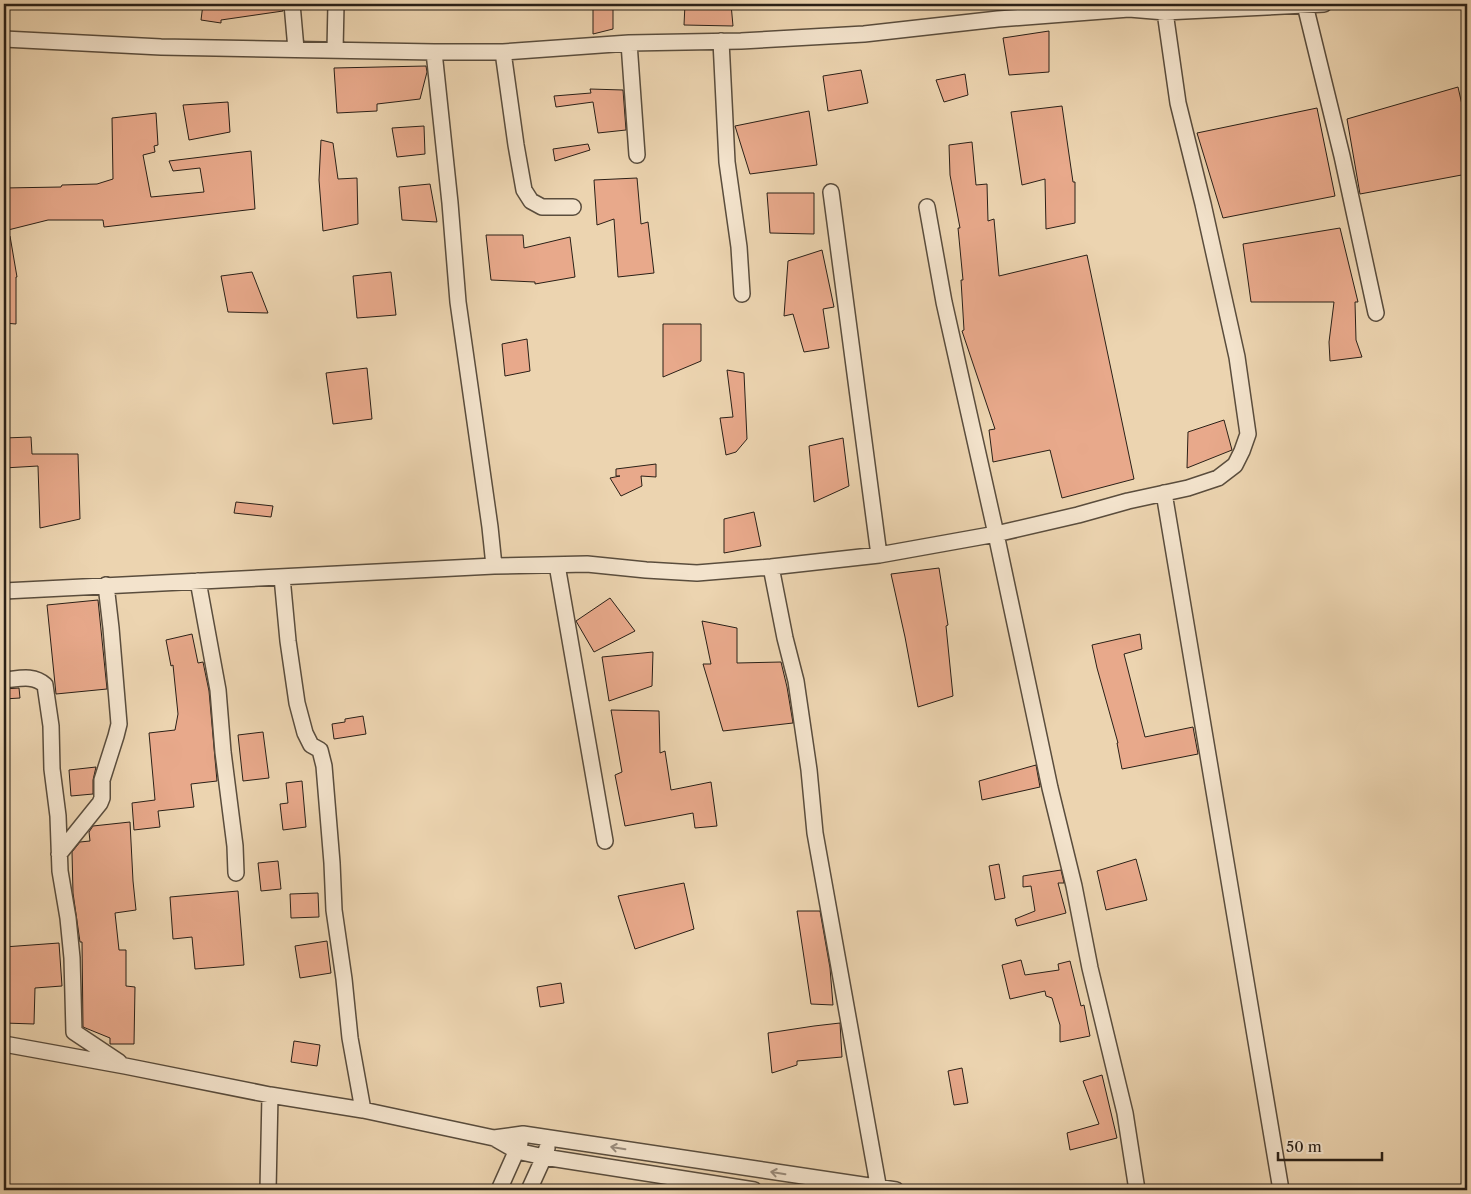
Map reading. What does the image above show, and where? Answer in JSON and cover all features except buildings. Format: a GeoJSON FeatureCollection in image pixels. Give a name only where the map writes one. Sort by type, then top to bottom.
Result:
{"type":"FeatureCollection","features":[{"type":"Feature","properties":{"kind":"street"},"geometry":{"type":"LineString","coordinates":[[292,4],[296,49]]}},
{"type":"Feature","properties":{"kind":"street"},"geometry":{"type":"LineString","coordinates":[[335,50],[336,4]]}},
{"type":"Feature","properties":{"kind":"street"},"geometry":{"type":"LineString","coordinates":[[4,40],[161,47],[503,52],[629,44],[864,34],[1129,6],[1165,12],[1324,4]]}},
{"type":"Feature","properties":{"kind":"street"},"geometry":{"type":"LineString","coordinates":[[1305,5],[1342,156],[1376,313]]}},
{"type":"Feature","properties":{"kind":"street"},"geometry":{"type":"LineString","coordinates":[[4,591],[494,566],[587,564],[697,573],[770,567],[879,555],[996,534],[1188,488],[1218,478],[1235,464],[1248,434],[1237,357],[1178,104],[1165,12]]}},
{"type":"Feature","properties":{"kind":"street"},"geometry":{"type":"LineString","coordinates":[[721,41],[726,162],[739,247],[742,294]]}},
{"type":"Feature","properties":{"kind":"street"},"geometry":{"type":"LineString","coordinates":[[629,44],[637,155]]}},
{"type":"Feature","properties":{"kind":"street"},"geometry":{"type":"LineString","coordinates":[[434,52],[458,302],[488,508],[494,566]]}},
{"type":"Feature","properties":{"kind":"street"},"geometry":{"type":"LineString","coordinates":[[503,52],[524,190],[532,201],[542,207],[573,207]]}},
{"type":"Feature","properties":{"kind":"street"},"geometry":{"type":"LineString","coordinates":[[831,192],[879,555]]}},
{"type":"Feature","properties":{"kind":"street"},"geometry":{"type":"LineString","coordinates":[[927,207],[944,302],[1050,788],[1125,1113],[1137,1190]]}},
{"type":"Feature","properties":{"kind":"street"},"geometry":{"type":"LineString","coordinates":[[1164,493],[1281,1190]]}},
{"type":"Feature","properties":{"kind":"street"},"geometry":{"type":"LineString","coordinates":[[557,565],[606,841]]}},
{"type":"Feature","properties":{"kind":"street"},"geometry":{"type":"LineString","coordinates":[[770,567],[796,681],[808,761],[815,833],[879,1189]]}},
{"type":"Feature","properties":{"kind":"street"},"geometry":{"type":"LineString","coordinates":[[282,578],[288,641],[297,703],[305,733],[311,744],[320,750],[324,766],[334,910],[350,1038],[363,1110]]}},
{"type":"Feature","properties":{"kind":"street"},"geometry":{"type":"LineString","coordinates":[[198,581],[218,690],[223,752],[235,846],[236,873]]}},
{"type":"Feature","properties":{"kind":"street"},"geometry":{"type":"LineString","coordinates":[[59,854],[100,803],[102,798],[102,780],[119,724],[112,628],[106,586]]}},
{"type":"Feature","properties":{"kind":"street"},"geometry":{"type":"LineString","coordinates":[[4,680],[30,678],[40,680],[45,685],[51,726],[52,769],[58,816],[60,870],[72,958],[74,1032],[125,1066]]}},
{"type":"Feature","properties":{"kind":"street"},"geometry":{"type":"LineString","coordinates":[[4,1044],[363,1110],[494,1138],[517,1151],[544,1158],[754,1190]]}},
{"type":"Feature","properties":{"kind":"street"},"geometry":{"type":"LineString","coordinates":[[268,1190],[270,1094]]}},
{"type":"Feature","properties":{"kind":"street"},"geometry":{"type":"LineString","coordinates":[[494,1138],[523,1134],[879,1189],[896,1190]]}},
{"type":"Feature","properties":{"kind":"street"},"geometry":{"type":"LineString","coordinates":[[499,1190],[523,1134]]}},
{"type":"Feature","properties":{"kind":"street"},"geometry":{"type":"LineString","coordinates":[[529,1190],[544,1158],[550,1138]]}}]}
